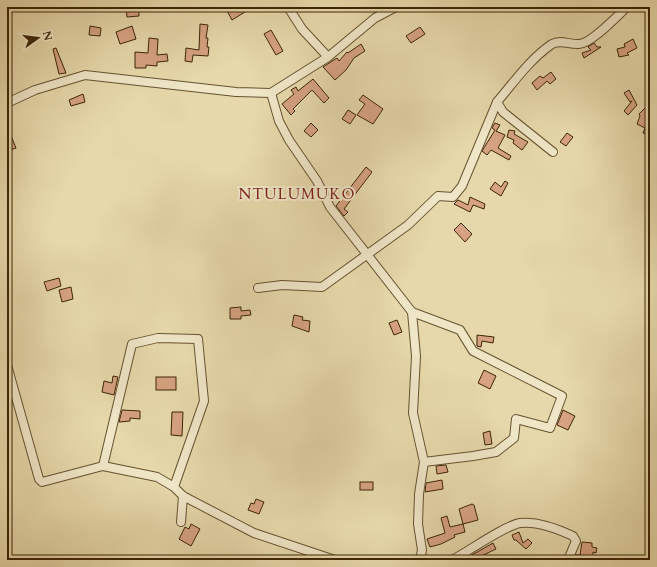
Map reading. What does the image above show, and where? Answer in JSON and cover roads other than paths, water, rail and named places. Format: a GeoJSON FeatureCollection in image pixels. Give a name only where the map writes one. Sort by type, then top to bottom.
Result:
{"type":"FeatureCollection","features":[{"type":"Feature","properties":{"kind":"street"},"geometry":{"type":"LineString","coordinates":[[288,7],[302,29],[328,57]]}},
{"type":"Feature","properties":{"kind":"street"},"geometry":{"type":"LineString","coordinates":[[7,102],[35,90],[85,75],[236,92],[271,93],[328,57],[375,18],[396,7]]}},
{"type":"Feature","properties":{"kind":"street"},"geometry":{"type":"LineString","coordinates":[[258,288],[282,284],[322,287],[408,225],[438,196],[453,198],[462,186],[497,102],[535,58],[554,43],[568,42],[578,45],[587,42],[627,7]]}},
{"type":"Feature","properties":{"kind":"street"},"geometry":{"type":"LineString","coordinates":[[271,93],[279,121],[289,140],[317,181],[330,207],[412,312],[460,330],[473,351],[562,396],[550,428],[516,419],[514,438],[496,452],[424,462]]}},
{"type":"Feature","properties":{"kind":"street"},"geometry":{"type":"LineString","coordinates":[[497,102],[503,112],[553,152]]}},
{"type":"Feature","properties":{"kind":"street"},"geometry":{"type":"LineString","coordinates":[[412,312],[416,356],[413,413],[424,462],[419,494],[418,524],[422,550],[420,560]]}},
{"type":"Feature","properties":{"kind":"street"},"geometry":{"type":"LineString","coordinates":[[103,466],[132,344],[158,338],[198,339],[204,401],[174,487]]}},
{"type":"Feature","properties":{"kind":"street"},"geometry":{"type":"LineString","coordinates":[[7,365],[9,379],[39,480],[42,482],[103,466],[157,477],[174,487],[183,496],[254,533],[335,560]]}},
{"type":"Feature","properties":{"kind":"street"},"geometry":{"type":"LineString","coordinates":[[181,522],[183,496]]}},
{"type":"Feature","properties":{"kind":"street"},"geometry":{"type":"LineString","coordinates":[[452,560],[506,528],[519,523],[528,523],[573,536],[576,541],[568,560]]}},
{"type":"Feature","properties":{"kind":"district","name":"NTULUMUKO"},"geometry":{"type":"Point","coordinates":[297,194]}}]}
